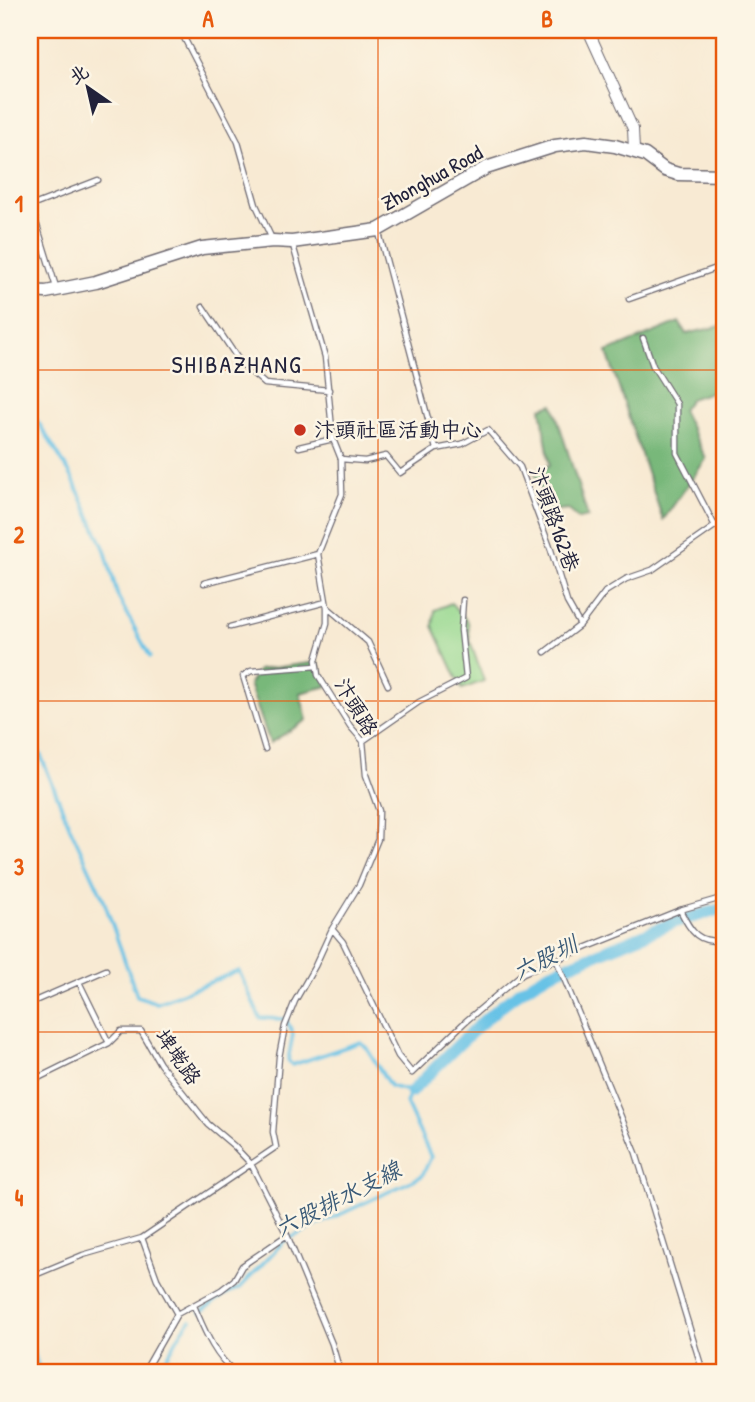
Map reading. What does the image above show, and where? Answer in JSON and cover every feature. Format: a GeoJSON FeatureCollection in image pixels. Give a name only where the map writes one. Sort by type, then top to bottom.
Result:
{"type":"FeatureCollection","features":[{"type":"Feature","properties":{"kind":"street"},"geometry":{"type":"LineString","coordinates":[[588,30],[633,129],[634,150]]}},
{"type":"Feature","properties":{"kind":"street","name":"Zhonghua Road"},"geometry":{"type":"LineString","coordinates":[[30,291],[57,290],[96,282],[202,247],[292,242],[378,230],[486,168],[555,146],[586,142],[634,150],[665,170],[678,174],[725,175]]}},
{"type":"Feature","properties":{"kind":"lane"},"geometry":{"type":"LineString","coordinates":[[180,30],[238,142],[256,205],[273,241]]}},
{"type":"Feature","properties":{"kind":"lane"},"geometry":{"type":"LineString","coordinates":[[57,290],[31,206],[98,180]]}},
{"type":"Feature","properties":{"kind":"lane"},"geometry":{"type":"LineString","coordinates":[[378,230],[436,449]]}},
{"type":"Feature","properties":{"kind":"lane"},"geometry":{"type":"LineString","coordinates":[[204,583],[318,554],[342,495],[341,459],[333,439],[325,357],[292,242]]}},
{"type":"Feature","properties":{"kind":"lane"},"geometry":{"type":"LineString","coordinates":[[629,299],[725,265]]}},
{"type":"Feature","properties":{"kind":"lane"},"geometry":{"type":"LineString","coordinates":[[202,307],[240,362],[265,384],[329,390]]}},
{"type":"Feature","properties":{"kind":"lane"},"geometry":{"type":"LineString","coordinates":[[643,338],[653,366],[677,404],[677,453],[715,526]]}},
{"type":"Feature","properties":{"kind":"lane","name":"汴頭路162巷"},"geometry":{"type":"LineString","coordinates":[[341,459],[365,461],[386,456],[400,473],[436,449],[462,444],[488,430],[520,467],[551,550],[566,602],[580,625]]}},
{"type":"Feature","properties":{"kind":"lane"},"geometry":{"type":"LineString","coordinates":[[299,447],[333,439]]}},
{"type":"Feature","properties":{"kind":"lane"},"geometry":{"type":"LineString","coordinates":[[545,652],[580,625],[605,592],[626,579],[652,570],[725,519]]}},
{"type":"Feature","properties":{"kind":"lane","name":"汴頭路"},"geometry":{"type":"LineString","coordinates":[[251,1164],[276,1147],[273,1132],[279,1057],[285,1026],[332,929],[359,886],[378,839],[379,811],[366,775],[363,741],[318,674],[319,646],[327,623],[327,604],[318,554]]}},
{"type":"Feature","properties":{"kind":"lane"},"geometry":{"type":"LineString","coordinates":[[363,741],[419,702],[466,678],[461,630],[463,600]]}},
{"type":"Feature","properties":{"kind":"lane"},"geometry":{"type":"LineString","coordinates":[[230,627],[327,604],[368,642],[388,685]]}},
{"type":"Feature","properties":{"kind":"lane"},"geometry":{"type":"LineString","coordinates":[[265,749],[243,676],[251,671],[317,666]]}},
{"type":"Feature","properties":{"kind":"lane"},"geometry":{"type":"LineString","coordinates":[[332,929],[343,942],[398,1056],[412,1073],[466,1021],[523,973],[725,897]]}},
{"type":"Feature","properties":{"kind":"lane"},"geometry":{"type":"LineString","coordinates":[[682,912],[693,934],[710,942],[725,941]]}},
{"type":"Feature","properties":{"kind":"lane"},"geometry":{"type":"LineString","coordinates":[[557,962],[636,1153],[703,1372]]}},
{"type":"Feature","properties":{"kind":"lane"},"geometry":{"type":"LineString","coordinates":[[30,1003],[106,970]]}},
{"type":"Feature","properties":{"kind":"lane"},"geometry":{"type":"LineString","coordinates":[[79,982],[109,1043]]}},
{"type":"Feature","properties":{"kind":"lane","name":"埤墘路"},"geometry":{"type":"LineString","coordinates":[[30,1064],[40,1077],[109,1043],[121,1031],[141,1031],[160,1064],[208,1124],[251,1164],[287,1235],[332,1344],[340,1372]]}},
{"type":"Feature","properties":{"kind":"lane"},"geometry":{"type":"LineString","coordinates":[[30,1276],[83,1255],[142,1238],[251,1164]]}},
{"type":"Feature","properties":{"kind":"lane"},"geometry":{"type":"LineString","coordinates":[[144,1372],[177,1314],[221,1290],[234,1280],[242,1266],[287,1235]]}},
{"type":"Feature","properties":{"kind":"lane"},"geometry":{"type":"LineString","coordinates":[[142,1238],[157,1279],[177,1314]]}},
{"type":"Feature","properties":{"kind":"lane"},"geometry":{"type":"LineString","coordinates":[[194,1306],[206,1335],[235,1372]]}},
{"type":"Feature","properties":{"kind":"green space"},"geometry":{"type":"Polygon","coordinates":[[[679,322],[686,334],[725,325],[725,387],[690,399],[682,410],[706,459],[663,520],[607,352],[679,322]]]}},
{"type":"Feature","properties":{"kind":"green space"},"geometry":{"type":"Polygon","coordinates":[[[553,404],[588,517],[578,519],[568,509],[549,511],[535,473],[550,465],[541,408],[553,404]]]}},
{"type":"Feature","properties":{"kind":"green space"},"geometry":{"type":"Polygon","coordinates":[[[451,603],[468,622],[470,641],[484,681],[462,689],[433,626],[435,610],[451,603]]]}},
{"type":"Feature","properties":{"kind":"green space"},"geometry":{"type":"Polygon","coordinates":[[[317,662],[328,686],[300,693],[307,720],[270,743],[249,684],[258,670],[317,662]]]}},
{"type":"Feature","properties":{"kind":"waterway"},"geometry":{"type":"LineString","coordinates":[[30,413],[71,475],[105,550],[118,597],[150,657]]}},
{"type":"Feature","properties":{"kind":"waterway"},"geometry":{"type":"LineString","coordinates":[[30,729],[70,827],[103,898],[137,996],[157,1003],[239,971],[260,1018],[286,1019],[293,1034],[288,1060],[292,1065],[361,1042],[390,1086],[411,1092],[406,1103],[431,1157],[422,1176],[284,1241],[240,1288],[226,1294],[201,1312]]}},
{"type":"Feature","properties":{"kind":"waterway","name":"六股圳"},"geometry":{"type":"LineString","coordinates":[[411,1092],[493,1013],[548,974],[675,922],[725,908]]}},
{"type":"Feature","properties":{"kind":"waterway","name":"六股排水支線"},"geometry":{"type":"LineString","coordinates":[[152,1372],[165,1360],[191,1320]]}},
{"type":"Feature","properties":{"kind":"waterway"},"geometry":{"type":"LineString","coordinates":[[30,1340],[40,1372]]}},
{"type":"Feature","properties":{"kind":"place","name":"汴頭社區活動中心"},"geometry":{"type":"Point","coordinates":[300,430]}},
{"type":"Feature","properties":{"kind":"district","name":"SHIBAZHANG"},"geometry":{"type":"Point","coordinates":[237,365]}}]}
